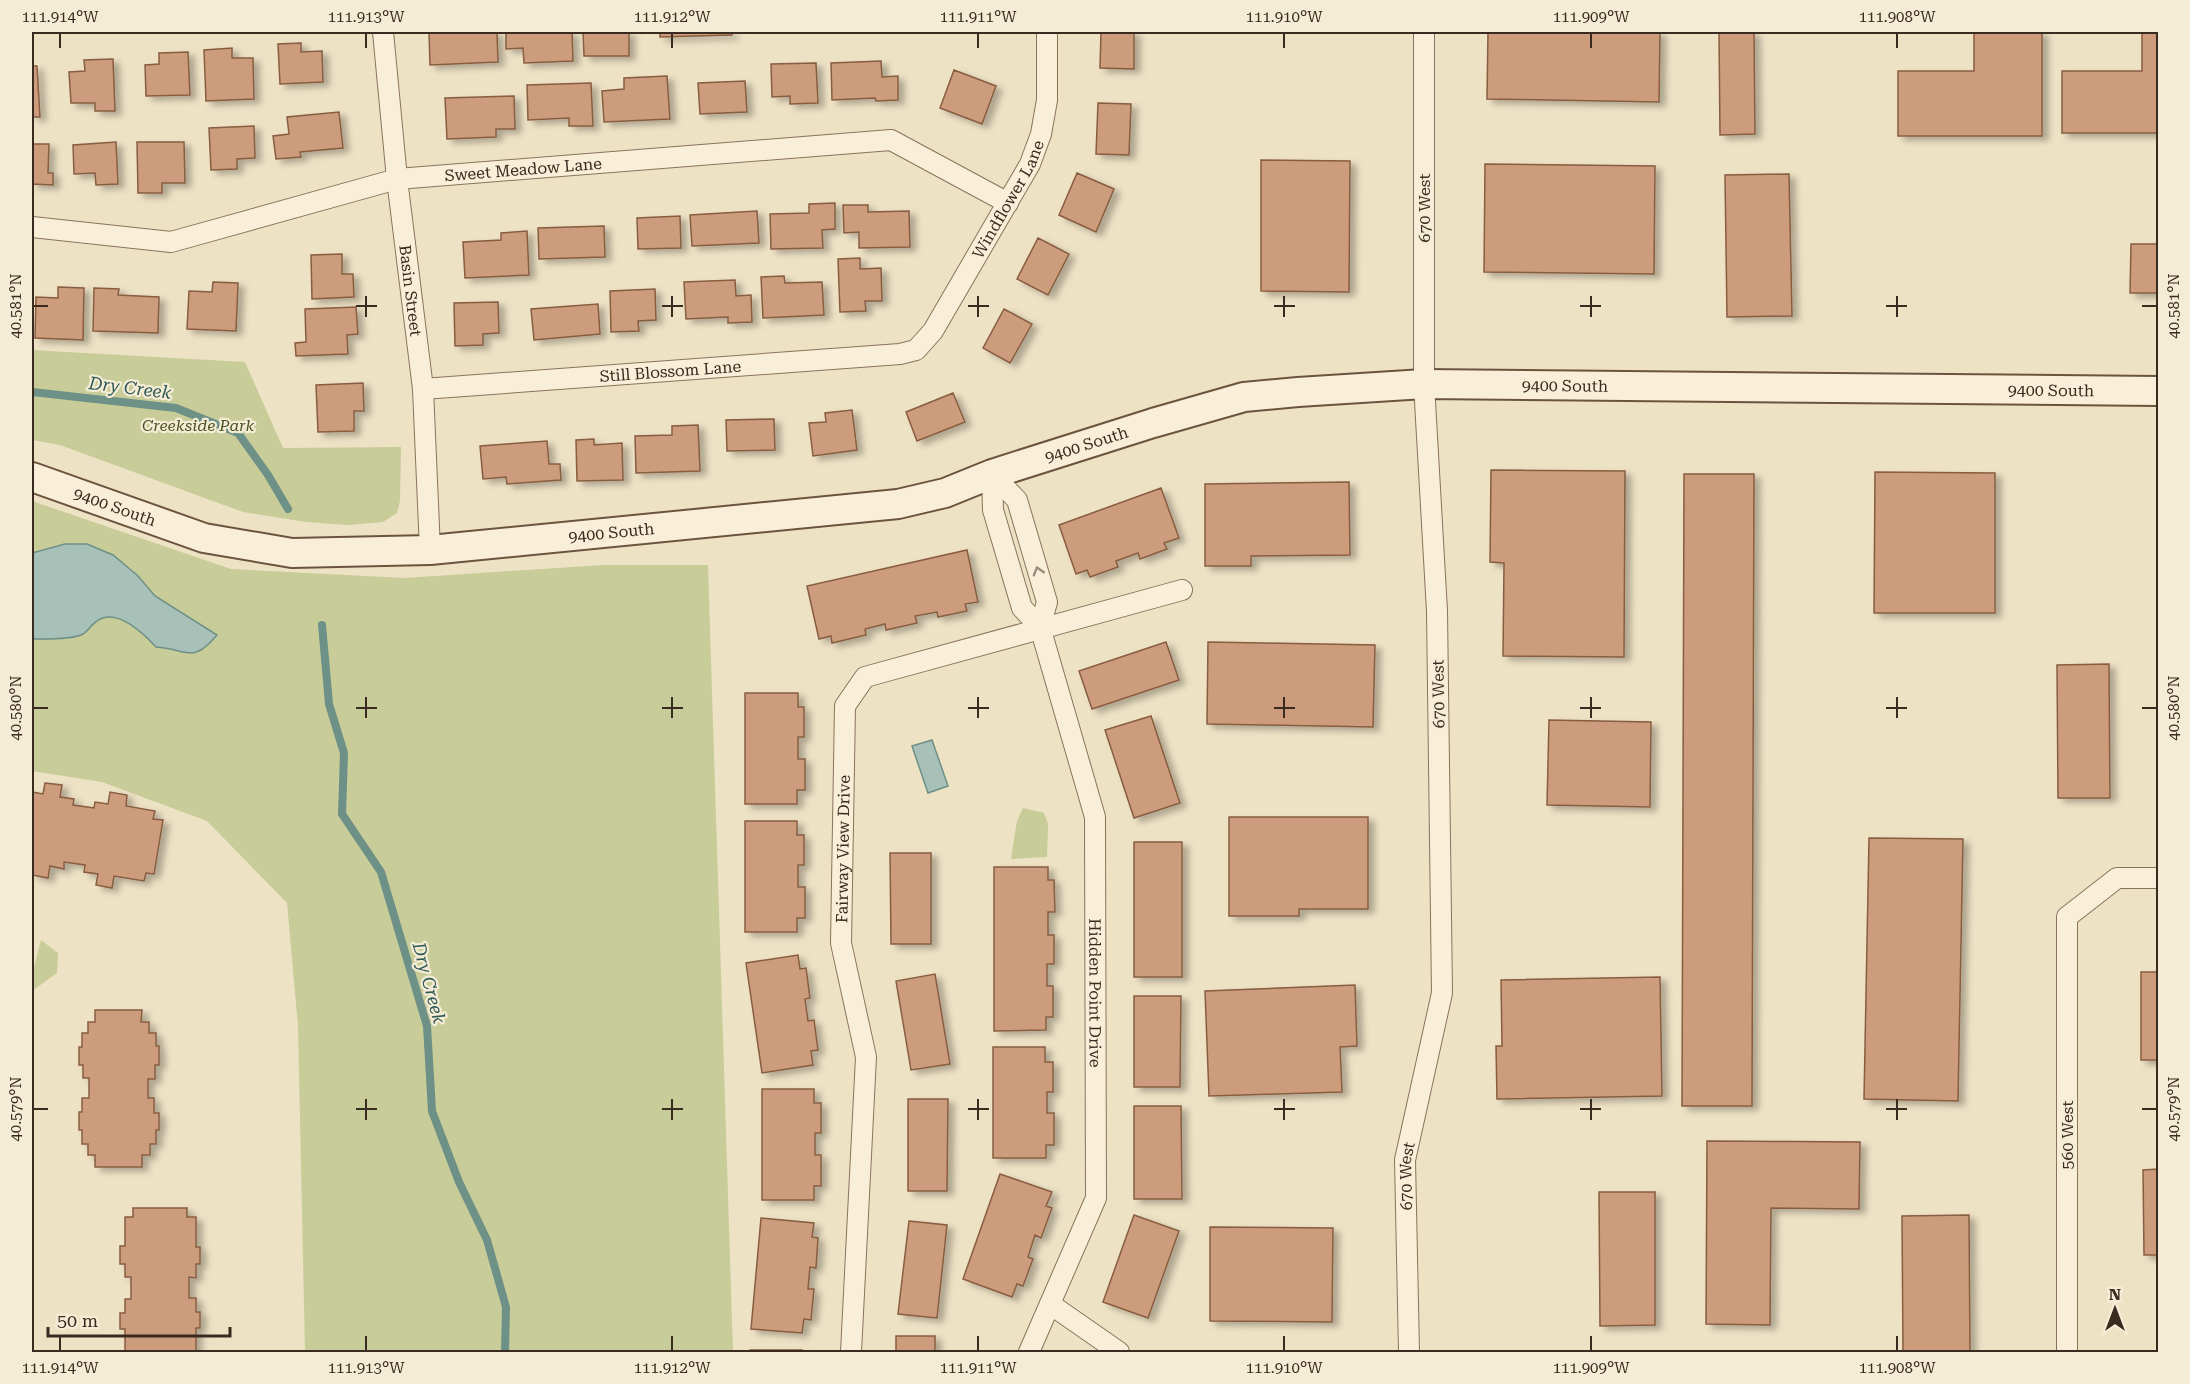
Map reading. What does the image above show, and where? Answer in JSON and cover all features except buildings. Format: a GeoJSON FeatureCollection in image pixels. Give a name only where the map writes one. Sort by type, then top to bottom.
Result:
{"type":"FeatureCollection","features":[{"type":"Feature","properties":{"kind":"street","name":"Basin Street"},"geometry":{"type":"LineString","coordinates":[[383,32],[397,179],[423,389],[430,550]]}},
{"type":"Feature","properties":{"kind":"street","name":"Windflower Lane"},"geometry":{"type":"LineString","coordinates":[[916,350],[933,332],[1030,164],[1041,134],[1047,100],[1047,32]]}},
{"type":"Feature","properties":{"kind":"street","name":"670 West"},"geometry":{"type":"LineString","coordinates":[[1409,1353],[1405,1160],[1442,993],[1437,611],[1424,384],[1424,32]]}},
{"type":"Feature","properties":{"kind":"street","name":"Sweet Meadow Lane"},"geometry":{"type":"LineString","coordinates":[[32,227],[171,242],[397,179],[891,140],[1008,203]]}},
{"type":"Feature","properties":{"kind":"street","name":"Still Blossom Lane"},"geometry":{"type":"LineString","coordinates":[[423,389],[900,354],[916,350]]}},
{"type":"Feature","properties":{"kind":"street","name":"9400 South"},"geometry":{"type":"LineString","coordinates":[[32,477],[204,538],[292,553],[430,550],[898,504],[945,493],[992,474],[1244,397],[1424,384],[2158,392]]}},
{"type":"Feature","properties":{"kind":"street","name":"Hidden Point Drive"},"geometry":{"type":"LineString","coordinates":[[992,474],[993,510],[1022,608],[1040,627],[1095,817],[1096,1198],[1029,1353]]}},
{"type":"Feature","properties":{"kind":"street","name":"Fairway View Drive"},"geometry":{"type":"LineString","coordinates":[[851,1353],[866,1057],[841,943],[845,706],[865,677],[1040,627],[1182,590]]}},
{"type":"Feature","properties":{"kind":"street","name":"560 West"},"geometry":{"type":"LineString","coordinates":[[2067,1353],[2067,917],[2117,878],[2158,878]]}},
{"type":"Feature","properties":{"kind":"street"},"geometry":{"type":"LineString","coordinates":[[1050,1304],[1119,1353]]}},
{"type":"Feature","properties":{"kind":"green space","name":"Creekside Park"},"geometry":{"type":"Polygon","coordinates":[[[32,350],[245,362],[283,448],[401,447],[400,501],[397,513],[383,522],[348,525],[306,522],[243,512],[60,445],[32,440],[32,350]]]}},
{"type":"Feature","properties":{"kind":"green space"},"geometry":{"type":"Polygon","coordinates":[[[32,501],[231,569],[404,578],[603,565],[708,565],[733,1352],[305,1352],[298,1026],[287,903],[207,821],[102,782],[32,771],[32,501]]]}},
{"type":"Feature","properties":{"kind":"green space"},"geometry":{"type":"Polygon","coordinates":[[[1023,808],[1044,813],[1048,824],[1047,857],[1011,858],[1017,821],[1023,808]]]}},
{"type":"Feature","properties":{"kind":"green space"},"geometry":{"type":"Polygon","coordinates":[[[41,940],[58,953],[57,973],[32,991],[32,968],[41,940]]]}},
{"type":"Feature","properties":{"kind":"water"},"geometry":{"type":"Polygon","coordinates":[[[65,544],[87,544],[113,555],[138,576],[155,596],[217,635],[195,653],[182,652],[156,647],[129,624],[113,617],[97,621],[85,633],[78,636],[32,639],[32,553],[65,544]]]}},
{"type":"Feature","properties":{"kind":"water"},"geometry":{"type":"Polygon","coordinates":[[[932,740],[948,786],[928,793],[912,746],[932,740]]]}},
{"type":"Feature","properties":{"kind":"waterway","name":"Dry Creek"},"geometry":{"type":"LineString","coordinates":[[32,392],[176,408],[238,433],[268,475],[288,509]]}},
{"type":"Feature","properties":{"kind":"waterway","name":"Dry Creek"},"geometry":{"type":"LineString","coordinates":[[322,625],[329,704],[344,753],[342,814],[381,872],[427,1026],[432,1111],[459,1182],[487,1240],[506,1307],[505,1352]]}}]}
